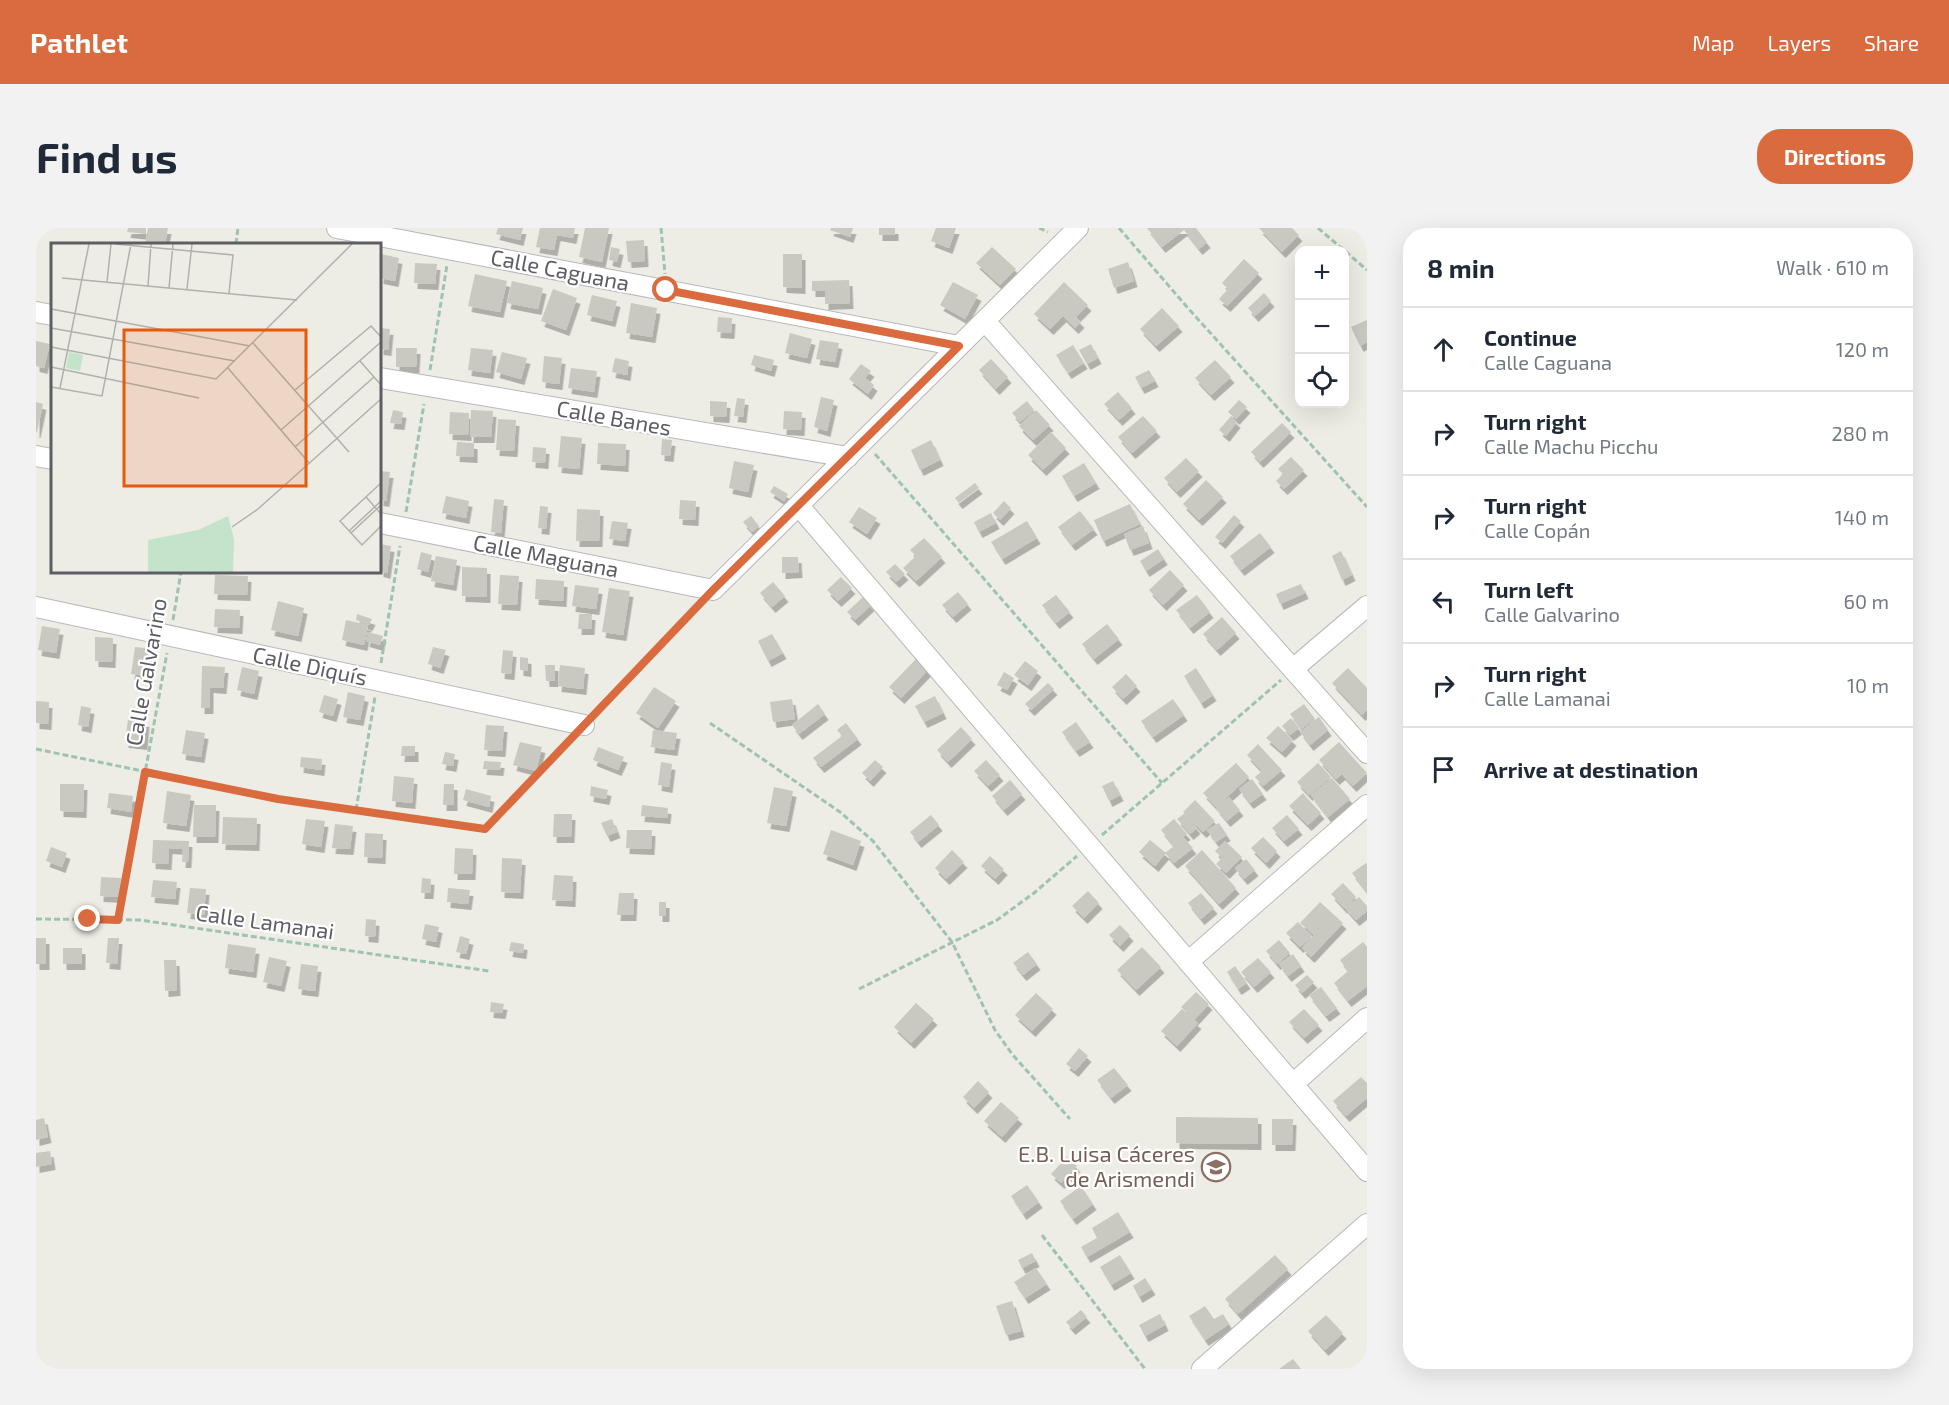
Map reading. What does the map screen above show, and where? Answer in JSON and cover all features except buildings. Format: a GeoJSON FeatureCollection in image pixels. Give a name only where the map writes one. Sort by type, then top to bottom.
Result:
{"type":"FeatureCollection","features":[{"type":"Feature","properties":{"kind":"street","name":"Calle Caguana"},"geometry":{"type":"LineString","coordinates":[[337,228],[959,346]]}},
{"type":"Feature","properties":{"kind":"street"},"geometry":{"type":"LineString","coordinates":[[713,590],[1078,228]]}},
{"type":"Feature","properties":{"kind":"street"},"geometry":{"type":"LineString","coordinates":[[36,312],[51,315]]}},
{"type":"Feature","properties":{"kind":"street"},"geometry":{"type":"LineString","coordinates":[[985,321],[1367,753]]}},
{"type":"Feature","properties":{"kind":"street","name":"Calle Banes"},"geometry":{"type":"LineString","coordinates":[[381,378],[848,457]]}},
{"type":"Feature","properties":{"kind":"street"},"geometry":{"type":"LineString","coordinates":[[36,456],[51,459]]}},
{"type":"Feature","properties":{"kind":"street"},"geometry":{"type":"LineString","coordinates":[[799,506],[1367,1171]]}},
{"type":"Feature","properties":{"kind":"street","name":"Calle Maguana"},"geometry":{"type":"LineString","coordinates":[[381,523],[713,590]]}},
{"type":"Feature","properties":{"kind":"street"},"geometry":{"type":"LineString","coordinates":[[1293,669],[1367,606]]}},
{"type":"Feature","properties":{"kind":"street","name":"Calle Diquís"},"geometry":{"type":"LineString","coordinates":[[36,607],[584,725]]}},
{"type":"Feature","properties":{"kind":"street"},"geometry":{"type":"LineString","coordinates":[[1188,962],[1367,805]]}},
{"type":"Feature","properties":{"kind":"street"},"geometry":{"type":"LineString","coordinates":[[1293,1084],[1367,1018]]}},
{"type":"Feature","properties":{"kind":"street"},"geometry":{"type":"LineString","coordinates":[[1202,1369],[1367,1224]]}},
{"type":"Feature","properties":{"kind":"path"},"geometry":{"type":"LineString","coordinates":[[236,243],[238,228]]}},
{"type":"Feature","properties":{"kind":"path"},"geometry":{"type":"LineString","coordinates":[[661,228],[666,290]]}},
{"type":"Feature","properties":{"kind":"path"},"geometry":{"type":"LineString","coordinates":[[1119,228],[1187,308],[1367,507]]}},
{"type":"Feature","properties":{"kind":"path"},"geometry":{"type":"LineString","coordinates":[[1318,228],[1367,270]]}},
{"type":"Feature","properties":{"kind":"path"},"geometry":{"type":"LineString","coordinates":[[864,441],[1162,783]]}},
{"type":"Feature","properties":{"kind":"path","name":"Calle Galvarino"},"geometry":{"type":"LineString","coordinates":[[118,920],[181,573]]}},
{"type":"Feature","properties":{"kind":"path"},"geometry":{"type":"LineString","coordinates":[[36,749],[278,799],[485,829],[713,590]]}},
{"type":"Feature","properties":{"kind":"path"},"geometry":{"type":"LineString","coordinates":[[710,723],[840,812],[873,841],[952,942],[995,1030],[1012,1054],[1070,1119]]}},
{"type":"Feature","properties":{"kind":"path","name":"Calle Lamanai"},"geometry":{"type":"LineString","coordinates":[[36,919],[140,920],[489,971]]}},
{"type":"Feature","properties":{"kind":"path"},"geometry":{"type":"LineString","coordinates":[[1042,1235],[1145,1369]]}},
{"type":"Feature","properties":{"kind":"place","name":"E.B. Luisa Cáceres de Arismendi"},"geometry":{"type":"Point","coordinates":[1216,1167]}},
{"type":"Feature","properties":{"kind":"route"},"geometry":{"type":"LineString","coordinates":[[88,919],[118,920],[145,772],[278,799],[485,829],[713,590],[959,346],[666,290]]}}]}
